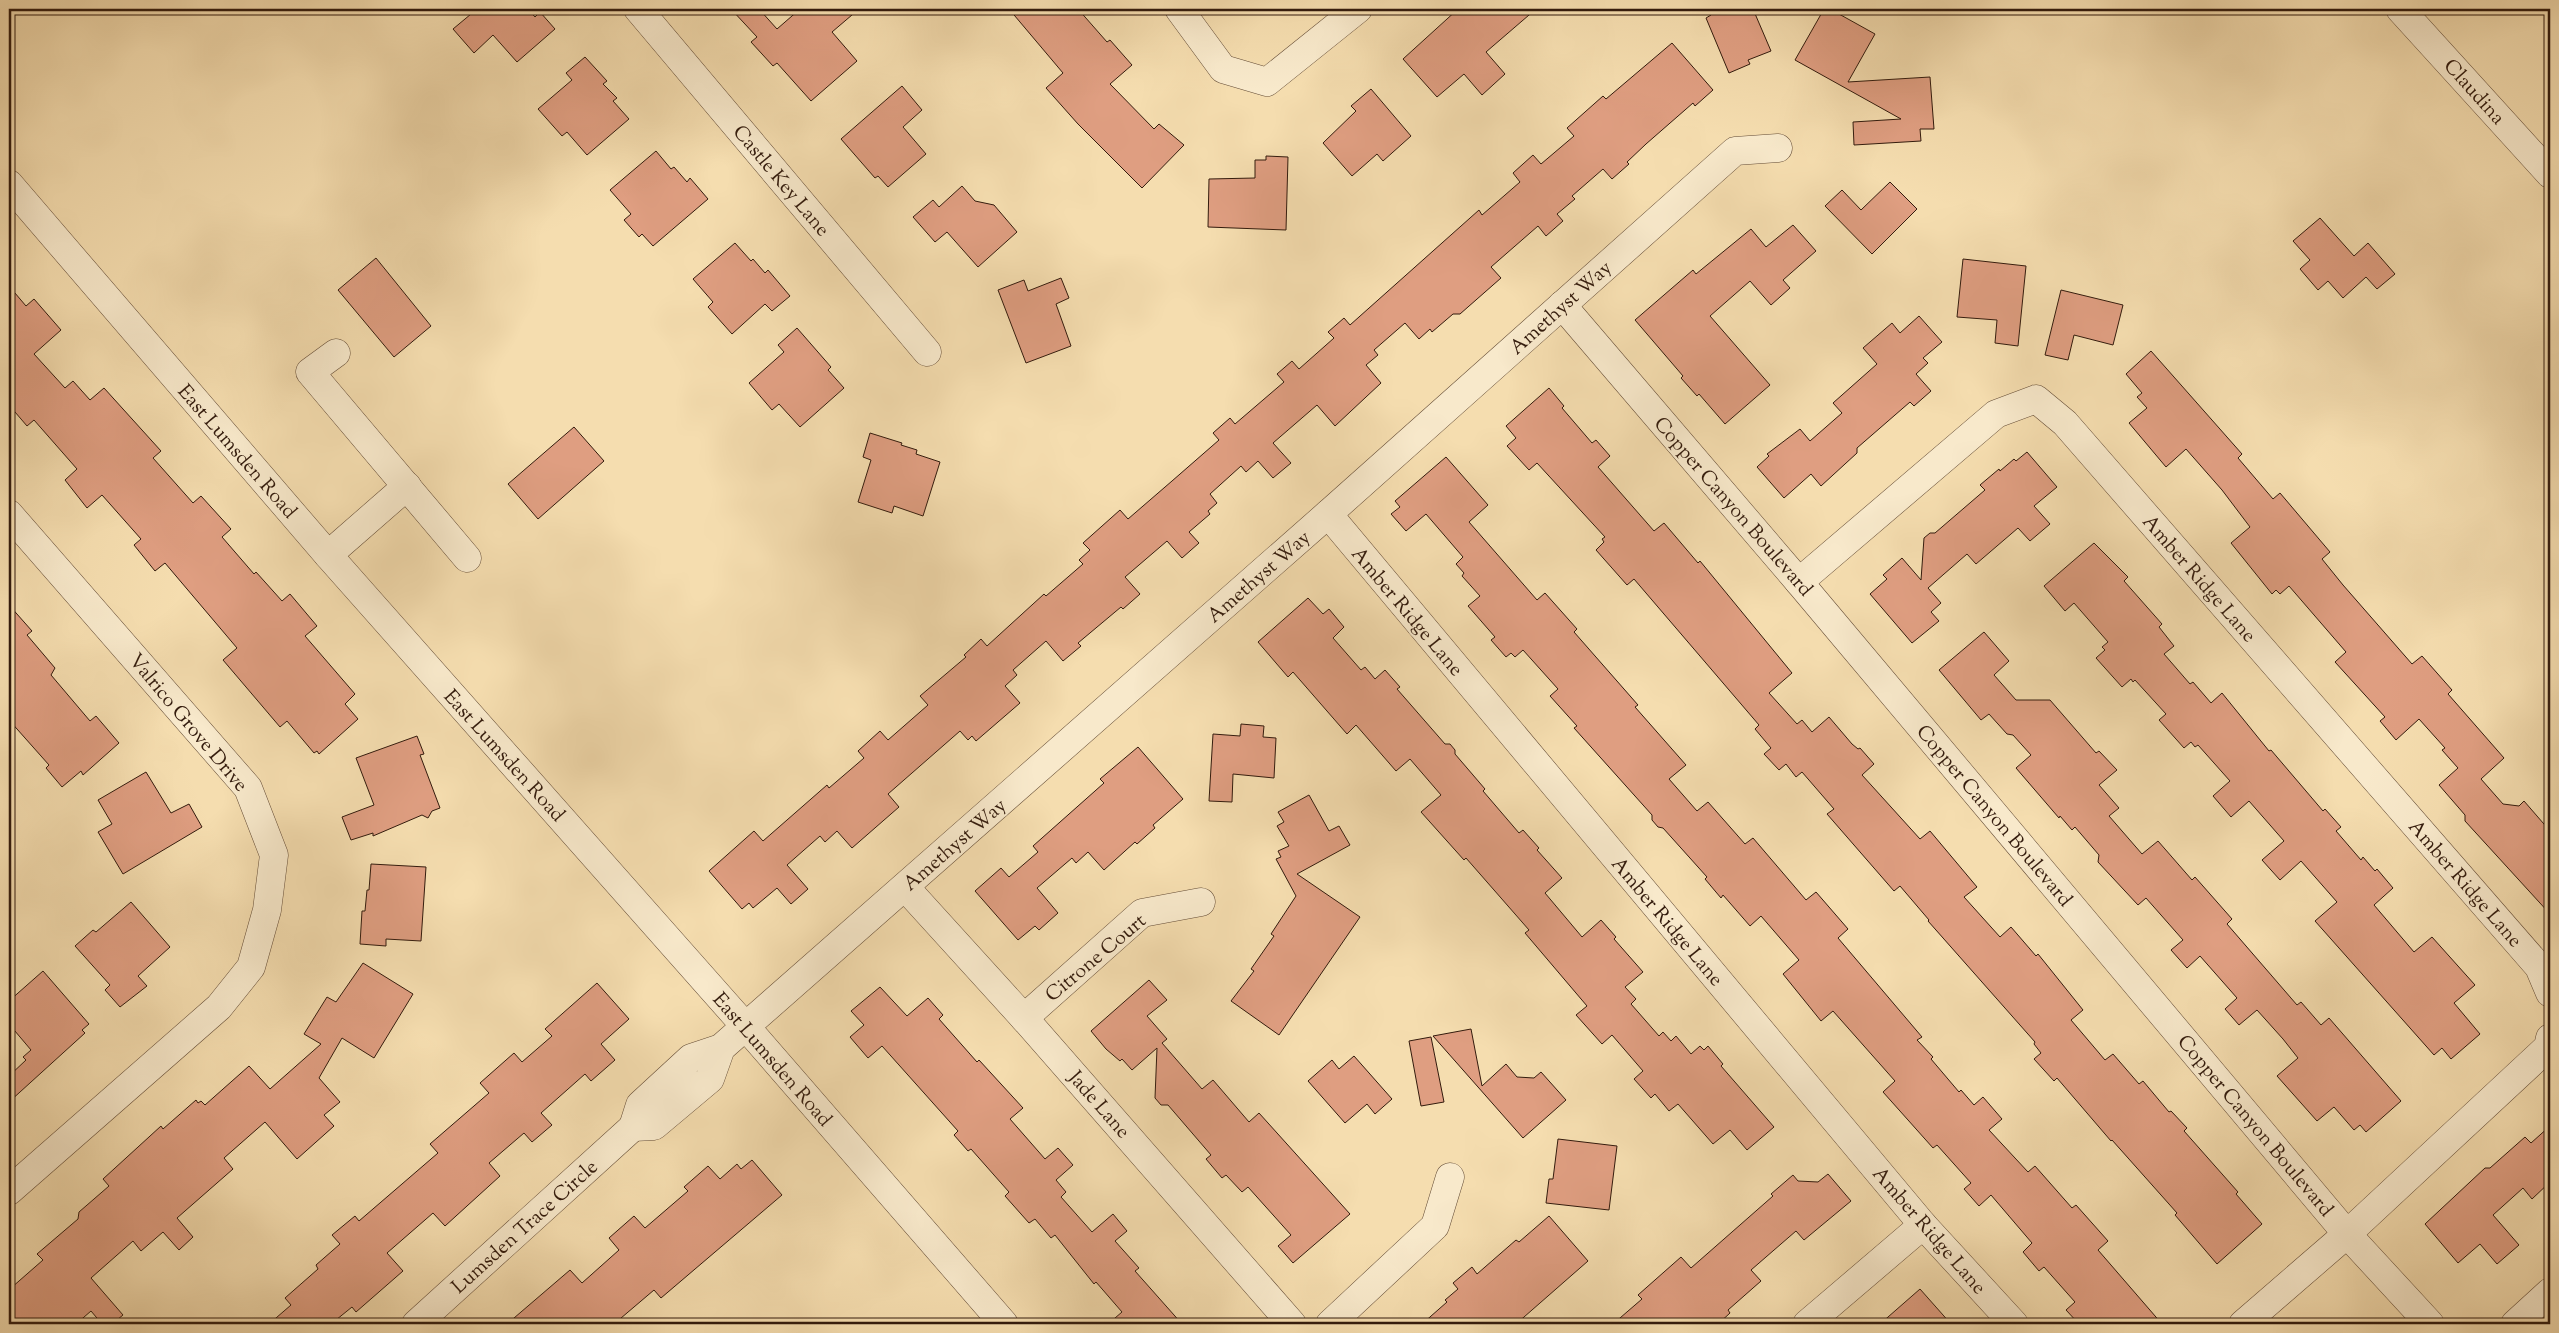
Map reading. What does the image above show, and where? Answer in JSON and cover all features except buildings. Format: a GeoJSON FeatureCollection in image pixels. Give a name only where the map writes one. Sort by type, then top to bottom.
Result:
{"type":"FeatureCollection","features":[{"type":"Feature","properties":{"kind":"street","name":"Castle Key Lane"},"geometry":{"type":"LineString","coordinates":[[638,9],[926,352]]}},
{"type":"Feature","properties":{"kind":"street"},"geometry":{"type":"LineString","coordinates":[[1179,9],[1223,69],[1267,82],[1358,9]]}},
{"type":"Feature","properties":{"kind":"street","name":"Claudina"},"geometry":{"type":"LineString","coordinates":[[2400,9],[2550,174]]}},
{"type":"Feature","properties":{"kind":"street","name":"Amethyst Way"},"geometry":{"type":"LineString","coordinates":[[746,1026],[1328,514],[1736,151],[1778,148]]}},
{"type":"Feature","properties":{"kind":"street","name":"East Lumsden Road"},"geometry":{"type":"LineString","coordinates":[[9,184],[328,555],[746,1026],[1004,1324]]}},
{"type":"Feature","properties":{"kind":"street","name":"Copper Canyon Boulevard"},"geometry":{"type":"LineString","coordinates":[[1562,305],[1799,582],[2347,1234],[2430,1324]]}},
{"type":"Feature","properties":{"kind":"street"},"geometry":{"type":"LineString","coordinates":[[336,353],[310,372],[467,558]]}},
{"type":"Feature","properties":{"kind":"street","name":"Amber Ridge Lane"},"geometry":{"type":"LineString","coordinates":[[1799,582],[1996,414],[2036,399],[2065,423],[2540,967],[2550,993]]}},
{"type":"Feature","properties":{"kind":"street"},"geometry":{"type":"LineString","coordinates":[[328,555],[407,486]]}},
{"type":"Feature","properties":{"kind":"street","name":"Valrico Grove Drive"},"geometry":{"type":"LineString","coordinates":[[9,514],[248,788],[274,855],[267,910],[251,967],[219,1007],[9,1191]]}},
{"type":"Feature","properties":{"kind":"street","name":"Amber Ridge Lane"},"geometry":{"type":"LineString","coordinates":[[1328,514],[1923,1225],[2014,1324]]}},
{"type":"Feature","properties":{"kind":"street","name":"Jade Lane"},"geometry":{"type":"LineString","coordinates":[[905,887],[1024,1018],[1292,1324]]}},
{"type":"Feature","properties":{"kind":"street","name":"Citrone Court"},"geometry":{"type":"LineString","coordinates":[[1024,1018],[1142,913],[1201,902]]}},
{"type":"Feature","properties":{"kind":"street","name":"Lumsden Trace Circle"},"geometry":{"type":"LineString","coordinates":[[416,1324],[633,1127],[640,1105],[691,1058],[721,1048],[746,1026]]}},
{"type":"Feature","properties":{"kind":"street"},"geometry":{"type":"LineString","coordinates":[[2244,1324],[2347,1234],[2548,1047],[2550,1038]]}},
{"type":"Feature","properties":{"kind":"street"},"geometry":{"type":"LineString","coordinates":[[1330,1324],[1435,1226],[1450,1177]]}},
{"type":"Feature","properties":{"kind":"street"},"geometry":{"type":"LineString","coordinates":[[1807,1324],[1923,1225]]}},
{"type":"Feature","properties":{"kind":"street"},"geometry":{"type":"LineString","coordinates":[[2515,1324],[2550,1292]]}}]}
